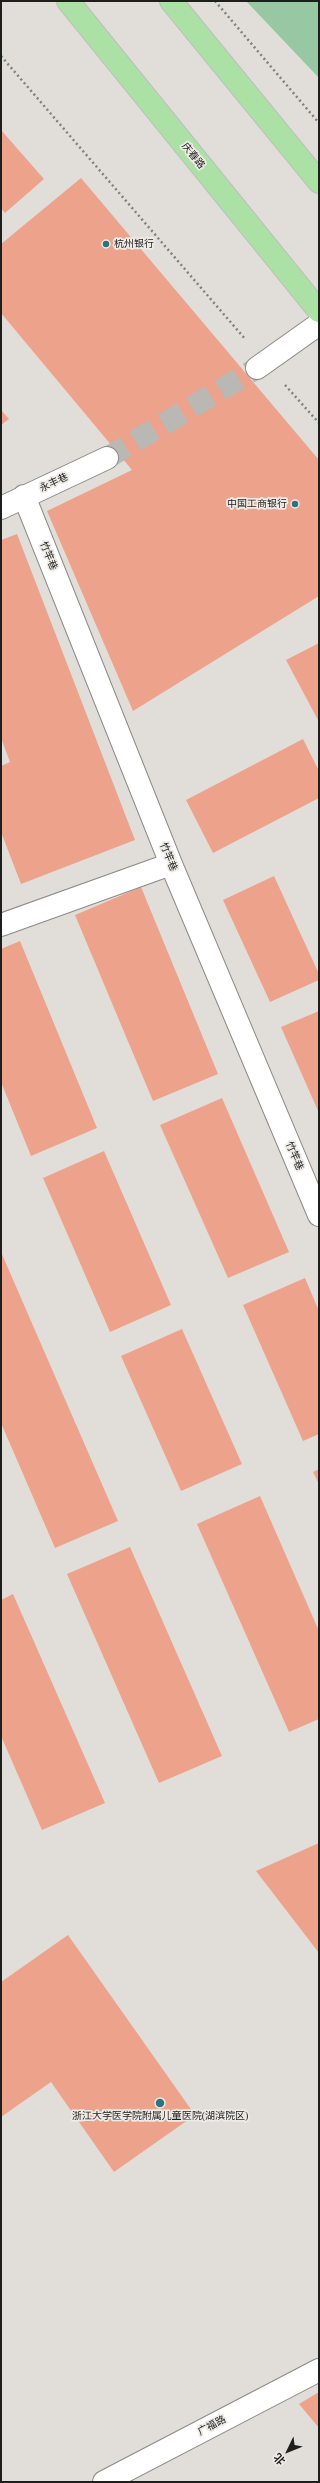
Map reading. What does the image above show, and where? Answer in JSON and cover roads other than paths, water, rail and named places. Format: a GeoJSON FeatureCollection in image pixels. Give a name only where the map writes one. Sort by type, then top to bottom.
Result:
{"type":"FeatureCollection","features":[{"type":"Feature","properties":{"kind":"main road","name":"庆春路"},"geometry":{"type":"LineString","coordinates":[[68,1],[319,311]]}},
{"type":"Feature","properties":{"kind":"main road"},"geometry":{"type":"LineString","coordinates":[[171,1],[319,182]]}},
{"type":"Feature","properties":{"kind":"street"},"geometry":{"type":"LineString","coordinates":[[261,365],[319,324]]}},
{"type":"Feature","properties":{"kind":"street","name":"永丰巷"},"geometry":{"type":"LineString","coordinates":[[1,508],[107,458]]}},
{"type":"Feature","properties":{"kind":"street","name":"竹竿巷"},"geometry":{"type":"LineString","coordinates":[[24,496],[171,864],[319,1215]]}},
{"type":"Feature","properties":{"kind":"street"},"geometry":{"type":"LineString","coordinates":[[1,925],[171,864]]}},
{"type":"Feature","properties":{"kind":"street","name":"广福路"},"geometry":{"type":"LineString","coordinates":[[104,2482],[319,2370]]}},
{"type":"Feature","properties":{"kind":"tunnel"},"geometry":{"type":"LineString","coordinates":[[107,458],[257,368]]}},
{"type":"Feature","properties":{"kind":"place","name":"杭州银行"},"geometry":{"type":"Point","coordinates":[106,244]}},
{"type":"Feature","properties":{"kind":"place","name":"中国工商银行"},"geometry":{"type":"Point","coordinates":[295,504]}},
{"type":"Feature","properties":{"kind":"place","name":"浙江大学医学院附属儿童医院(湖滨院区)"},"geometry":{"type":"Point","coordinates":[160,2103]}}]}
